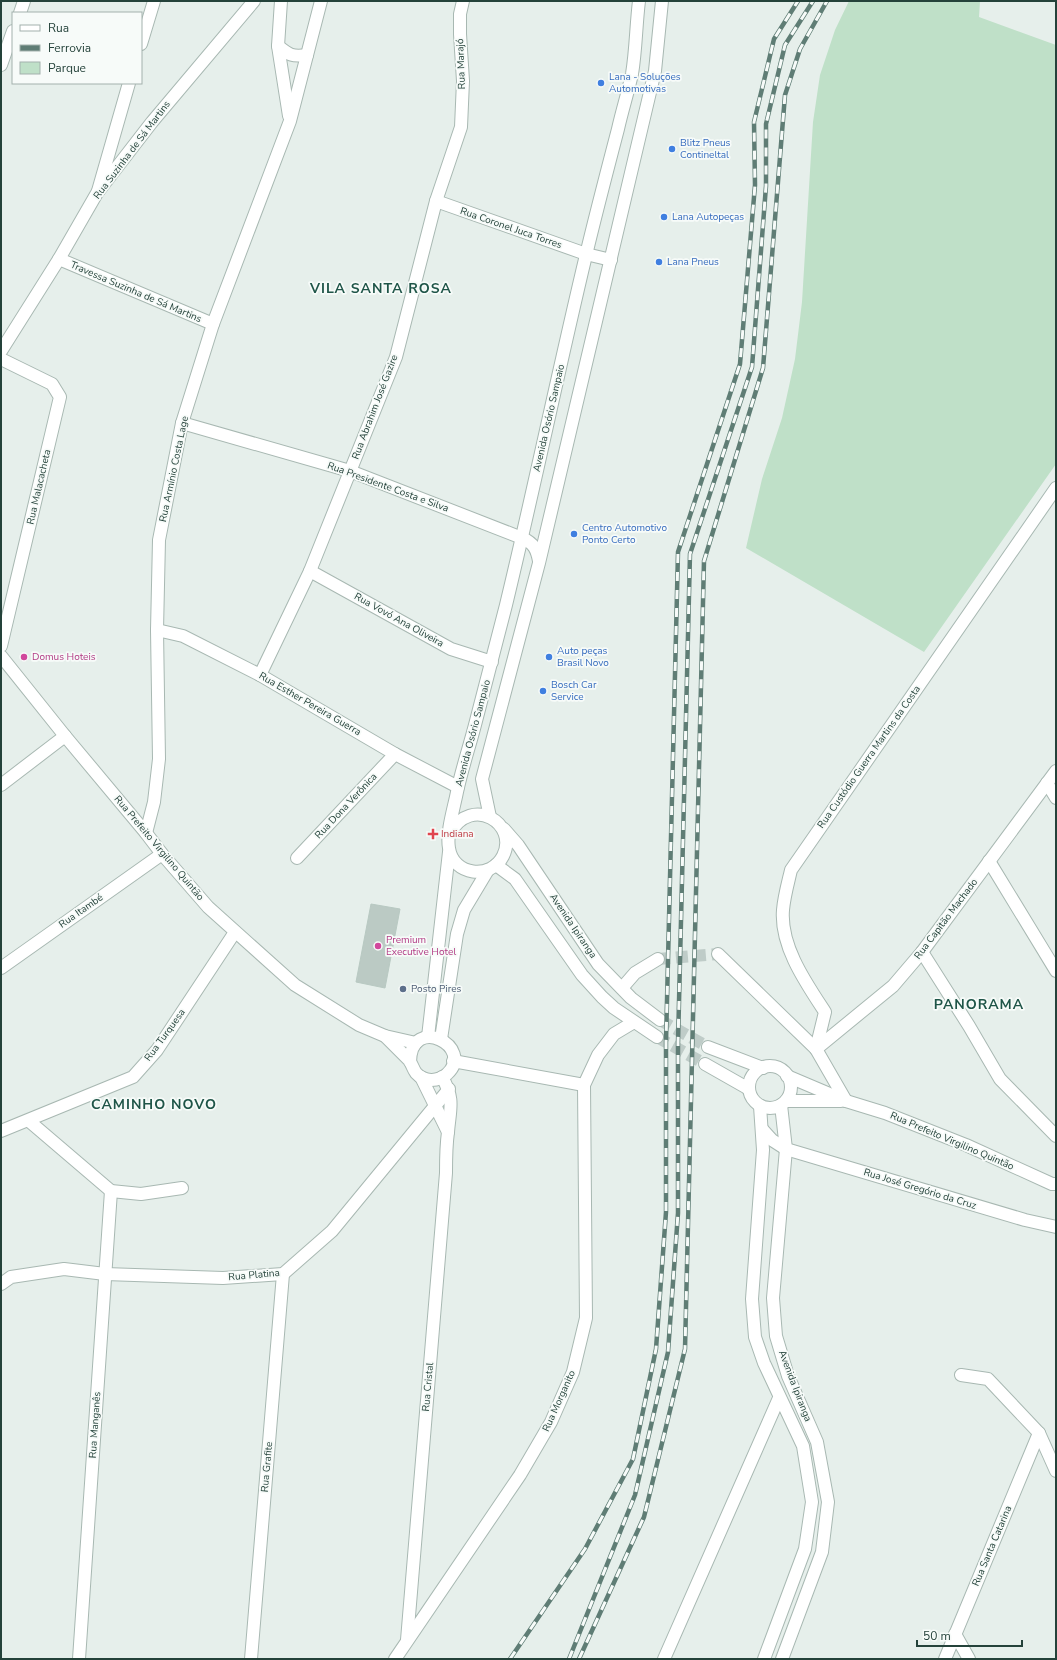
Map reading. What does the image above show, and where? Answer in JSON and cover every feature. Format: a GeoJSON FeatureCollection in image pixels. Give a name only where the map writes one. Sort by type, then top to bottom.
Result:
{"type":"FeatureCollection","features":[{"type":"Feature","properties":{"kind":"street"},"geometry":{"type":"LineString","coordinates":[[20,12],[24,1]]}},
{"type":"Feature","properties":{"kind":"street"},"geometry":{"type":"LineString","coordinates":[[142,41],[154,1]]}},
{"type":"Feature","properties":{"kind":"street","name":"Rua Suzinha de Sá Martins"},"geometry":{"type":"LineString","coordinates":[[1,351],[59,260],[97,194],[152,122],[254,1]]}},
{"type":"Feature","properties":{"kind":"street","name":"Rua Armínio Costa Lage"},"geometry":{"type":"LineString","coordinates":[[146,833],[154,802],[159,758],[157,630],[159,540],[182,423],[213,324],[290,121],[321,1]]}},
{"type":"Feature","properties":{"kind":"street","name":"Rua Marajó"},"geometry":{"type":"LineString","coordinates":[[460,127],[463,81],[460,14],[463,1]]}},
{"type":"Feature","properties":{"kind":"street","name":"Avenida Osório Sampaio"},"geometry":{"type":"LineString","coordinates":[[450,833],[458,786],[492,662],[522,538],[586,254],[632,73],[639,1]]}},
{"type":"Feature","properties":{"kind":"street","name":"Avenida Osório Sampaio"},"geometry":{"type":"LineString","coordinates":[[493,820],[482,779],[539,563],[655,71],[662,1]]}},
{"type":"Feature","properties":{"kind":"street","name":"Rua Armínio Costa Lage"},"geometry":{"type":"LineString","coordinates":[[278,2],[278,46],[290,121]]}},
{"type":"Feature","properties":{"kind":"street"},"geometry":{"type":"LineString","coordinates":[[1,65],[12,34]]}},
{"type":"Feature","properties":{"kind":"street"},"geometry":{"type":"LineString","coordinates":[[278,46],[289,54],[295,56],[307,55]]}},
{"type":"Feature","properties":{"kind":"street"},"geometry":{"type":"LineString","coordinates":[[97,194],[130,84]]}},
{"type":"Feature","properties":{"kind":"street","name":"Rua Abrahim José Gazire"},"geometry":{"type":"LineString","coordinates":[[260,675],[310,572],[396,357],[436,202],[460,127]]}},
{"type":"Feature","properties":{"kind":"street","name":"Rua Coronel Juca Torres"},"geometry":{"type":"LineString","coordinates":[[436,202],[586,254],[611,260]]}},
{"type":"Feature","properties":{"kind":"street","name":"Travessa Suzinha de Sá Martins"},"geometry":{"type":"LineString","coordinates":[[59,260],[213,324]]}},
{"type":"Feature","properties":{"kind":"street","name":"Rua Malacacheta"},"geometry":{"type":"LineString","coordinates":[[1,359],[52,384],[60,397],[1,646]]}},
{"type":"Feature","properties":{"kind":"street","name":"Rua Presidente Costa e Silva"},"geometry":{"type":"LineString","coordinates":[[182,423],[350,471],[522,538]]}},
{"type":"Feature","properties":{"kind":"street","name":"Rua Custódio Guerra Martins da Costa"},"geometry":{"type":"LineString","coordinates":[[816,1049],[825,1012],[803,977],[784,936],[782,910],[791,870],[1056,488]]}},
{"type":"Feature","properties":{"kind":"street"},"geometry":{"type":"LineString","coordinates":[[522,538],[529,541],[534,546],[539,563]]}},
{"type":"Feature","properties":{"kind":"street","name":"Rua Vovó Ana Oliveira"},"geometry":{"type":"LineString","coordinates":[[310,572],[451,649],[492,662]]}},
{"type":"Feature","properties":{"kind":"street","name":"Rua Esther Pereira Guerra"},"geometry":{"type":"LineString","coordinates":[[157,630],[183,636],[260,675],[395,754],[458,786]]}},
{"type":"Feature","properties":{"kind":"street","name":"Rua Prefeito Virgilino Quintão"},"geometry":{"type":"LineString","coordinates":[[1,656],[162,854],[208,907],[295,985],[359,1025],[385,1036],[416,1043]]}},
{"type":"Feature","properties":{"kind":"street"},"geometry":{"type":"LineString","coordinates":[[1,785],[65,736]]}},
{"type":"Feature","properties":{"kind":"street","name":"Rua Dona Verônica"},"geometry":{"type":"LineString","coordinates":[[297,858],[395,754]]}},
{"type":"Feature","properties":{"kind":"street","name":"Rua Capitão Machado"},"geometry":{"type":"LineString","coordinates":[[816,1049],[893,986],[922,952],[1056,772]]}},
{"type":"Feature","properties":{"kind":"street"},"geometry":{"type":"LineString","coordinates":[[1047,783],[1056,798]]}},
{"type":"Feature","properties":{"kind":"street"},"geometry":{"type":"LineString","coordinates":[[428,1037],[450,833],[454,825],[462,818],[480,814],[493,820],[506,839],[506,844],[502,857],[492,867],[464,910],[457,934],[441,1039]]}},
{"type":"Feature","properties":{"kind":"street","name":"Avenida Ipiranga"},"geometry":{"type":"LineString","coordinates":[[493,820],[518,845],[598,964],[631,998],[660,1020]]}},
{"type":"Feature","properties":{"kind":"street"},"geometry":{"type":"LineString","coordinates":[[449,852],[453,860],[460,867],[469,871],[479,872],[492,867]]}},
{"type":"Feature","properties":{"kind":"street","name":"Rua Itambé"},"geometry":{"type":"LineString","coordinates":[[1,968],[162,854]]}},
{"type":"Feature","properties":{"kind":"street"},"geometry":{"type":"LineString","coordinates":[[989,861],[1056,971]]}},
{"type":"Feature","properties":{"kind":"street","name":"Avenida Ipiranga"},"geometry":{"type":"LineString","coordinates":[[492,867],[515,879],[582,975],[597,992],[614,1008],[657,1037]]}},
{"type":"Feature","properties":{"kind":"street","name":"Rua Turquesa"},"geometry":{"type":"LineString","coordinates":[[1,1131],[29,1121],[133,1077],[157,1050],[235,932]]}},
{"type":"Feature","properties":{"kind":"street"},"geometry":{"type":"LineString","coordinates":[[922,952],[969,1026],[1000,1079],[1056,1136]]}},
{"type":"Feature","properties":{"kind":"street"},"geometry":{"type":"LineString","coordinates":[[718,954],[816,1049],[846,1101]]}},
{"type":"Feature","properties":{"kind":"street"},"geometry":{"type":"LineString","coordinates":[[622,988],[635,973],[658,959]]}},
{"type":"Feature","properties":{"kind":"street","name":"Rua Morganito"},"geometry":{"type":"LineString","coordinates":[[395,1659],[520,1475],[551,1422],[573,1372],[586,1318],[584,1085],[598,1055],[614,1034],[634,1022]]}},
{"type":"Feature","properties":{"kind":"street","name":"Rua Prefeito Virgilino Quintão"},"geometry":{"type":"LineString","coordinates":[[385,1036],[410,1062]]}},
{"type":"Feature","properties":{"kind":"street"},"geometry":{"type":"LineString","coordinates":[[421,1077],[432,1080],[442,1077],[452,1068],[453,1054],[451,1048],[441,1039],[428,1037],[416,1043],[412,1049],[410,1062],[412,1068],[421,1077],[436,1106]]}},
{"type":"Feature","properties":{"kind":"street"},"geometry":{"type":"LineString","coordinates":[[708,1047],[764,1068],[777,1068],[787,1076],[791,1088],[784,1103],[774,1108],[760,1106],[751,1096],[749,1089],[753,1076],[764,1068]]}},
{"type":"Feature","properties":{"kind":"street"},"geometry":{"type":"LineString","coordinates":[[453,1061],[584,1085]]}},
{"type":"Feature","properties":{"kind":"street"},"geometry":{"type":"LineString","coordinates":[[705,1064],[749,1089]]}},
{"type":"Feature","properties":{"kind":"street","name":"Rua Prefeito Virgilino Quintão"},"geometry":{"type":"LineString","coordinates":[[787,1076],[846,1101],[885,1114],[966,1145],[1055,1183]]}},
{"type":"Feature","properties":{"kind":"street"},"geometry":{"type":"LineString","coordinates":[[442,1077],[449,1089]]}},
{"type":"Feature","properties":{"kind":"street","name":"Rua Platina"},"geometry":{"type":"LineString","coordinates":[[1,1284],[10,1278],[64,1270],[105,1274],[223,1278],[283,1274],[332,1231],[449,1089]]}},
{"type":"Feature","properties":{"kind":"street","name":"Rua Cristal"},"geometry":{"type":"LineString","coordinates":[[407,1642],[446,1173],[451,1100],[449,1089]]}},
{"type":"Feature","properties":{"kind":"street","name":"Rua Prefeito Virgilino Quintão"},"geometry":{"type":"LineString","coordinates":[[784,1103],[846,1101]]}},
{"type":"Feature","properties":{"kind":"street","name":"Avenida Ipiranga"},"geometry":{"type":"LineString","coordinates":[[782,1659],[822,1552],[828,1502],[817,1442],[788,1376],[776,1336],[773,1298],[786,1149],[784,1103]]}},
{"type":"Feature","properties":{"kind":"street","name":"Rua Cristal"},"geometry":{"type":"LineString","coordinates":[[436,1106],[448,1132]]}},
{"type":"Feature","properties":{"kind":"street","name":"Avenida Ipiranga"},"geometry":{"type":"LineString","coordinates":[[760,1106],[763,1150],[752,1299],[755,1337],[779,1398],[803,1446],[812,1502],[805,1549],[766,1658]]}},
{"type":"Feature","properties":{"kind":"street"},"geometry":{"type":"LineString","coordinates":[[29,1121],[111,1191],[141,1194],[182,1188]]}},
{"type":"Feature","properties":{"kind":"street","name":"Rua José Gregório da Cruz"},"geometry":{"type":"LineString","coordinates":[[762,1128],[772,1140],[786,1149],[1025,1220],[1056,1227]]}},
{"type":"Feature","properties":{"kind":"street","name":"Rua Manganês"},"geometry":{"type":"LineString","coordinates":[[79,1659],[111,1191]]}},
{"type":"Feature","properties":{"kind":"street","name":"Rua Grafite"},"geometry":{"type":"LineString","coordinates":[[251,1659],[283,1274]]}},
{"type":"Feature","properties":{"kind":"street"},"geometry":{"type":"LineString","coordinates":[[961,1374],[988,1379],[1039,1433],[1056,1471]]}},
{"type":"Feature","properties":{"kind":"street"},"geometry":{"type":"LineString","coordinates":[[664,1659],[779,1398]]}},
{"type":"Feature","properties":{"kind":"street","name":"Rua Santa Catarina"},"geometry":{"type":"LineString","coordinates":[[945,1659],[1039,1433]]}},
{"type":"Feature","properties":{"kind":"street"},"geometry":{"type":"LineString","coordinates":[[955,1634],[969,1659]]}},
{"type":"Feature","properties":{"kind":"green space"},"geometry":{"type":"Polygon","coordinates":[[[849,1],[980,1],[979,17],[1056,45],[1056,464],[924,652],[746,548],[762,479],[782,418],[795,359],[802,302],[813,122],[820,75],[835,30],[849,1]]]}},
{"type":"Feature","properties":{"kind":"building","name":"Premium Executive Hotel"},"geometry":{"type":"Polygon","coordinates":[[[371,904],[400,909],[385,988],[356,982],[371,904]]]}},
{"type":"Feature","properties":{"kind":"tunnel"},"geometry":{"type":"LineString","coordinates":[[658,959],[718,954]]}},
{"type":"Feature","properties":{"kind":"tunnel"},"geometry":{"type":"LineString","coordinates":[[660,1020],[708,1047]]}},
{"type":"Feature","properties":{"kind":"tunnel"},"geometry":{"type":"LineString","coordinates":[[657,1037],[705,1064]]}},
{"type":"Feature","properties":{"kind":"railway"},"geometry":{"type":"LineString","coordinates":[[510,1659],[585,1549],[633,1459],[656,1349],[666,1212],[666,1042],[678,552],[740,364],[755,185],[754,122],[774,39],[798,1]]}},
{"type":"Feature","properties":{"kind":"railway"},"geometry":{"type":"LineString","coordinates":[[569,1659],[635,1495],[668,1352],[678,1213],[678,1043],[690,554],[752,367],[766,186],[766,124],[785,45],[813,1]]}},
{"type":"Feature","properties":{"kind":"railway"},"geometry":{"type":"LineString","coordinates":[[579,1659],[644,1517],[685,1349],[704,561],[763,368],[785,95],[800,49],[827,1]]}},
{"type":"Feature","properties":{"kind":"place","name":"Lana - Soluções Automotivas"},"geometry":{"type":"Point","coordinates":[601,83]}},
{"type":"Feature","properties":{"kind":"place","name":"Blitz Pneus Contineltal"},"geometry":{"type":"Point","coordinates":[672,149]}},
{"type":"Feature","properties":{"kind":"place","name":"Lana Autopeças"},"geometry":{"type":"Point","coordinates":[664,217]}},
{"type":"Feature","properties":{"kind":"place","name":"Lana Pneus"},"geometry":{"type":"Point","coordinates":[659,262]}},
{"type":"Feature","properties":{"kind":"place","name":"Centro Automotivo Ponto Certo"},"geometry":{"type":"Point","coordinates":[574,534]}},
{"type":"Feature","properties":{"kind":"place","name":"Domus Hoteis"},"geometry":{"type":"Point","coordinates":[24,657]}},
{"type":"Feature","properties":{"kind":"place","name":"Auto peças Brasil Novo"},"geometry":{"type":"Point","coordinates":[549,657]}},
{"type":"Feature","properties":{"kind":"place","name":"Bosch Car Service"},"geometry":{"type":"Point","coordinates":[543,691]}},
{"type":"Feature","properties":{"kind":"place","name":"Indiana"},"geometry":{"type":"Point","coordinates":[433,834]}},
{"type":"Feature","properties":{"kind":"place","name":"Premium Executive Hotel"},"geometry":{"type":"Point","coordinates":[378,946]}},
{"type":"Feature","properties":{"kind":"place","name":"Posto Pires"},"geometry":{"type":"Point","coordinates":[403,989]}},
{"type":"Feature","properties":{"kind":"district","name":"VILA SANTA ROSA"},"geometry":{"type":"Point","coordinates":[381,288]}},
{"type":"Feature","properties":{"kind":"district","name":"PANORAMA"},"geometry":{"type":"Point","coordinates":[979,1004]}},
{"type":"Feature","properties":{"kind":"district","name":"CAMINHO NOVO"},"geometry":{"type":"Point","coordinates":[154,1104]}}]}
